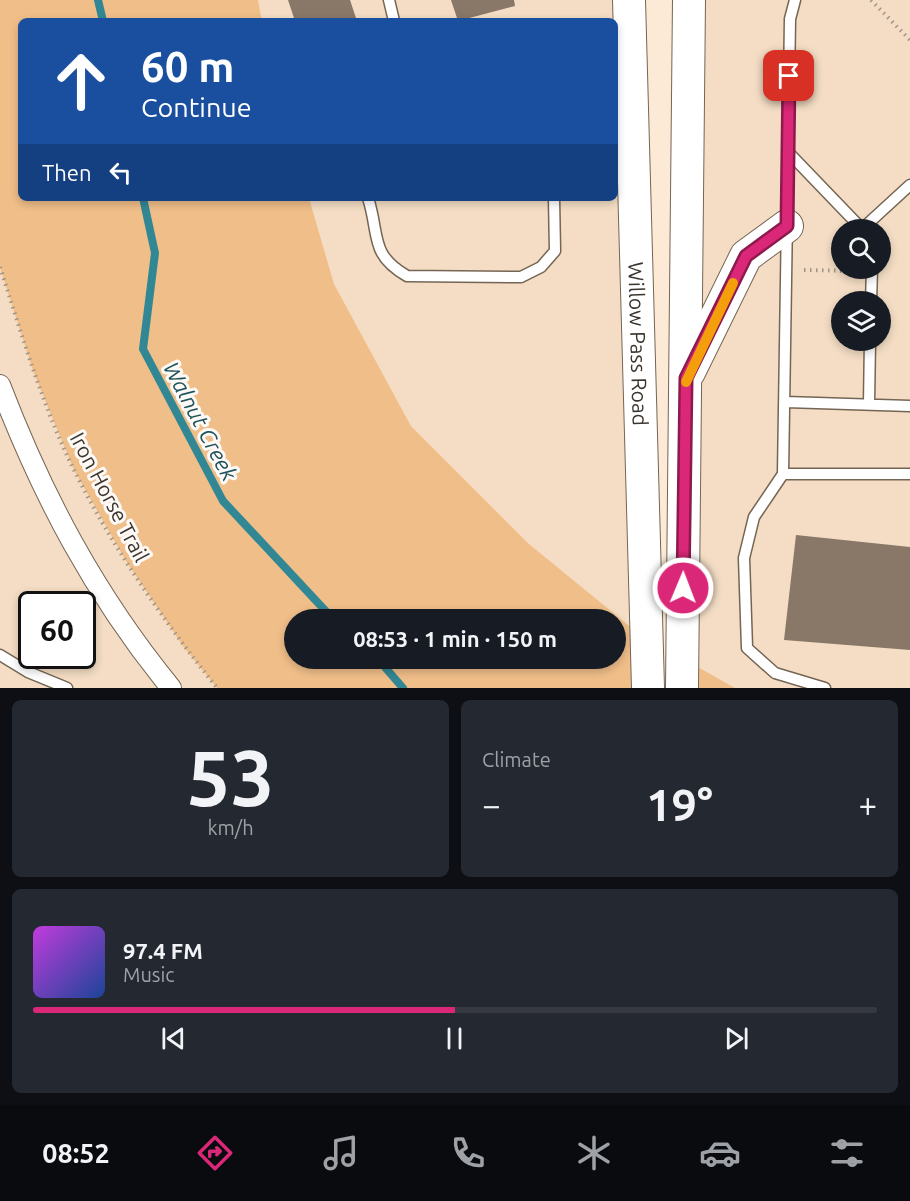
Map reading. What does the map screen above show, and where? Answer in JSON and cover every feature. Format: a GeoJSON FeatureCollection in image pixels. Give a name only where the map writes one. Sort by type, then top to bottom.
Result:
{"type":"FeatureCollection","features":[{"type":"Feature","properties":{"kind":"main road","name":"Willow Pass Road"},"geometry":{"type":"LineString","coordinates":[[629,0],[628,142],[649,642],[648,688]]}},
{"type":"Feature","properties":{"kind":"main road","name":"Willow Pass Road"},"geometry":{"type":"LineString","coordinates":[[682,673],[689,0]]}},
{"type":"Feature","properties":{"kind":"main road"},"geometry":{"type":"LineString","coordinates":[[690,44],[703,0]]}},
{"type":"Feature","properties":{"kind":"main road"},"geometry":{"type":"LineString","coordinates":[[686,378],[746,256],[787,226]]}},
{"type":"Feature","properties":{"kind":"street"},"geometry":{"type":"LineString","coordinates":[[0,385],[30,463],[79,557],[127,631],[171,688]]}},
{"type":"Feature","properties":{"kind":"lane"},"geometry":{"type":"LineString","coordinates":[[389,0],[393,18]]}},
{"type":"Feature","properties":{"kind":"lane"},"geometry":{"type":"LineString","coordinates":[[795,0],[790,19],[786,402],[783,474],[754,517],[744,558],[747,648],[775,673],[825,688]]}},
{"type":"Feature","properties":{"kind":"lane"},"geometry":{"type":"LineString","coordinates":[[788,152],[853,219]]}},
{"type":"Feature","properties":{"kind":"lane"},"geometry":{"type":"LineString","coordinates":[[874,219],[910,185]]}},
{"type":"Feature","properties":{"kind":"lane"},"geometry":{"type":"LineString","coordinates":[[373,201],[381,255],[392,268],[407,276],[521,277],[541,267],[555,251],[554,201]]}},
{"type":"Feature","properties":{"kind":"lane"},"geometry":{"type":"LineString","coordinates":[[869,404],[870,351]]}},
{"type":"Feature","properties":{"kind":"lane"},"geometry":{"type":"LineString","coordinates":[[786,402],[910,406]]}},
{"type":"Feature","properties":{"kind":"lane"},"geometry":{"type":"LineString","coordinates":[[783,474],[910,474]]}},
{"type":"Feature","properties":{"kind":"lane"},"geometry":{"type":"LineString","coordinates":[[0,655],[28,672],[67,688]]}},
{"type":"Feature","properties":{"kind":"path"},"geometry":{"type":"LineString","coordinates":[[871,0],[910,40]]}},
{"type":"Feature","properties":{"kind":"path","name":"Iron Horse Trail"},"geometry":{"type":"LineString","coordinates":[[0,267],[33,371],[74,470],[126,561],[183,646],[217,688]]}},
{"type":"Feature","properties":{"kind":"path"},"geometry":{"type":"LineString","coordinates":[[787,269],[831,270]]}},
{"type":"Feature","properties":{"kind":"shaded area"},"geometry":{"type":"Polygon","coordinates":[[[0,0],[258,0],[261,18],[18,18],[18,201],[310,201],[334,284],[411,426],[529,544],[609,609],[284,609],[284,669],[626,669],[626,623],[649,642],[648,688],[217,688],[183,646],[126,561],[74,470],[33,371],[0,268],[0,0]]]}},
{"type":"Feature","properties":{"kind":"shaded area"},"geometry":{"type":"Polygon","coordinates":[[[258,0],[629,0],[649,642],[626,623],[626,609],[609,609],[529,544],[411,426],[334,284],[310,201],[618,201],[618,18],[261,18],[258,0]]]}},
{"type":"Feature","properties":{"kind":"shaded area"},"geometry":{"type":"Polygon","coordinates":[[[703,0],[910,0],[910,688],[735,688],[682,658],[703,0]]]}},
{"type":"Feature","properties":{"kind":"shaded area"},"geometry":{"type":"Polygon","coordinates":[[[0,268],[33,371],[219,688],[0,688],[0,268]]]}},
{"type":"Feature","properties":{"kind":"shaded area"},"geometry":{"type":"Polygon","coordinates":[[[682,658],[735,688],[682,688],[682,658]]]}},
{"type":"Feature","properties":{"kind":"building"},"geometry":{"type":"Polygon","coordinates":[[[288,0],[350,0],[356,18],[294,18],[288,0]]]}},
{"type":"Feature","properties":{"kind":"building"},"geometry":{"type":"Polygon","coordinates":[[[451,0],[514,0],[515,6],[469,18],[457,18],[451,0]]]}},
{"type":"Feature","properties":{"kind":"building"},"geometry":{"type":"Polygon","coordinates":[[[796,535],[910,547],[910,650],[784,640],[796,535]]]}},
{"type":"Feature","properties":{"kind":"waterway","name":"Walnut Creek"},"geometry":{"type":"LineString","coordinates":[[98,0],[102,18]]}},
{"type":"Feature","properties":{"kind":"waterway","name":"Walnut Creek"},"geometry":{"type":"LineString","coordinates":[[144,201],[155,253],[143,349],[223,501],[324,609]]}},
{"type":"Feature","properties":{"kind":"waterway","name":"Walnut Creek"},"geometry":{"type":"LineString","coordinates":[[387,669],[403,688]]}},
{"type":"Feature","properties":{"kind":"slow traffic"},"geometry":{"type":"LineString","coordinates":[[686,382],[733,283]]}},
{"type":"Feature","properties":{"kind":"route"},"geometry":{"type":"LineString","coordinates":[[683,588],[686,378],[746,256],[766,239],[787,226],[789,76]]}}]}
